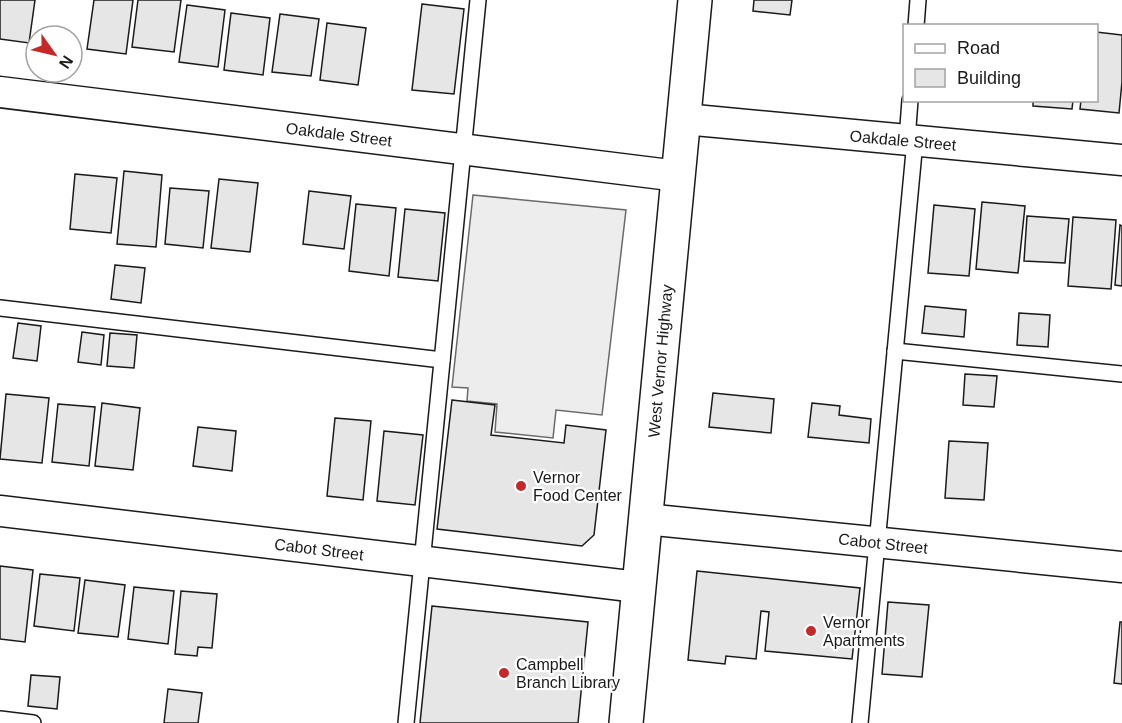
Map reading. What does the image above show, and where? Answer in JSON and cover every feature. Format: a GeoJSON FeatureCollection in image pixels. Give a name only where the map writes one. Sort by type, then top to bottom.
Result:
{"type":"FeatureCollection","features":[{"type":"Feature","properties":{"kind":"street","name":"West Vernor Highway"},"geometry":{"type":"LineString","coordinates":[[626,723],[695,0]]}},
{"type":"Feature","properties":{"kind":"street","name":"Oakdale Street"},"geometry":{"type":"LineString","coordinates":[[0,92],[678,176]]}},
{"type":"Feature","properties":{"kind":"street","name":"Oakdale Street"},"geometry":{"type":"LineString","coordinates":[[684,119],[1122,160]]}},
{"type":"Feature","properties":{"kind":"street","name":"Cabot Street"},"geometry":{"type":"LineString","coordinates":[[0,511],[638,587]]}},
{"type":"Feature","properties":{"kind":"street","name":"Cabot Street"},"geometry":{"type":"LineString","coordinates":[[645,519],[1122,567]]}},
{"type":"Feature","properties":{"kind":"lane"},"geometry":{"type":"LineString","coordinates":[[406,723],[478,0]]}},
{"type":"Feature","properties":{"kind":"lane"},"geometry":{"type":"LineString","coordinates":[[916,24],[918,0]]}},
{"type":"Feature","properties":{"kind":"lane"},"geometry":{"type":"LineString","coordinates":[[860,723],[895,351],[911,140],[910,102]]}},
{"type":"Feature","properties":{"kind":"lane"},"geometry":{"type":"LineString","coordinates":[[0,308],[442,360]]}},
{"type":"Feature","properties":{"kind":"lane"},"geometry":{"type":"LineString","coordinates":[[895,351],[1122,374]]}},
{"type":"Feature","properties":{"kind":"lane"},"geometry":{"type":"LineString","coordinates":[[0,719],[33,723]]}},
{"type":"Feature","properties":{"kind":"shaded area"},"geometry":{"type":"Polygon","coordinates":[[[473,195],[626,210],[602,415],[556,410],[553,438],[495,432],[497,404],[467,401],[468,388],[452,387],[473,195]]]}},
{"type":"Feature","properties":{"kind":"building"},"geometry":{"type":"Polygon","coordinates":[[[0,0],[35,0],[32,24],[24,24],[24,42],[0,39],[0,0]]]}},
{"type":"Feature","properties":{"kind":"building"},"geometry":{"type":"Polygon","coordinates":[[[94,0],[133,0],[126,54],[87,49],[94,0]]]}},
{"type":"Feature","properties":{"kind":"building"},"geometry":{"type":"Polygon","coordinates":[[[138,0],[181,0],[174,52],[132,47],[138,0]]]}},
{"type":"Feature","properties":{"kind":"building"},"geometry":{"type":"Polygon","coordinates":[[[754,0],[792,0],[790,15],[753,11],[754,0]]]}},
{"type":"Feature","properties":{"kind":"building"},"geometry":{"type":"Polygon","coordinates":[[[422,4],[464,9],[454,94],[412,90],[422,4]]]}},
{"type":"Feature","properties":{"kind":"building"},"geometry":{"type":"Polygon","coordinates":[[[187,5],[225,10],[218,67],[179,62],[187,5]]]}},
{"type":"Feature","properties":{"kind":"building"},"geometry":{"type":"Polygon","coordinates":[[[231,13],[270,18],[263,75],[224,70],[231,13]]]}},
{"type":"Feature","properties":{"kind":"building"},"geometry":{"type":"Polygon","coordinates":[[[280,14],[319,19],[311,76],[272,72],[280,14]]]}},
{"type":"Feature","properties":{"kind":"building"},"geometry":{"type":"Polygon","coordinates":[[[327,23],[366,28],[358,85],[320,80],[327,23]]]}},
{"type":"Feature","properties":{"kind":"building"},"geometry":{"type":"Polygon","coordinates":[[[1098,32],[1122,35],[1122,82],[1119,113],[1080,109],[1081,102],[1098,102],[1098,32]]]}},
{"type":"Feature","properties":{"kind":"building"},"geometry":{"type":"Polygon","coordinates":[[[1033,102],[1073,102],[1072,109],[1033,106],[1033,102]]]}},
{"type":"Feature","properties":{"kind":"building"},"geometry":{"type":"Polygon","coordinates":[[[124,171],[162,175],[156,247],[117,244],[124,171]]]}},
{"type":"Feature","properties":{"kind":"building"},"geometry":{"type":"Polygon","coordinates":[[[75,174],[117,178],[111,233],[70,229],[75,174]]]}},
{"type":"Feature","properties":{"kind":"building"},"geometry":{"type":"Polygon","coordinates":[[[219,179],[258,183],[250,252],[211,248],[219,179]]]}},
{"type":"Feature","properties":{"kind":"building"},"geometry":{"type":"Polygon","coordinates":[[[170,188],[209,191],[203,248],[165,244],[170,188]]]}},
{"type":"Feature","properties":{"kind":"building"},"geometry":{"type":"Polygon","coordinates":[[[309,191],[351,196],[344,249],[303,244],[309,191]]]}},
{"type":"Feature","properties":{"kind":"building"},"geometry":{"type":"Polygon","coordinates":[[[982,202],[1025,206],[1018,273],[976,269],[982,202]]]}},
{"type":"Feature","properties":{"kind":"building"},"geometry":{"type":"Polygon","coordinates":[[[356,204],[396,208],[389,276],[349,271],[356,204]]]}},
{"type":"Feature","properties":{"kind":"building"},"geometry":{"type":"Polygon","coordinates":[[[934,205],[975,209],[969,276],[928,273],[934,205]]]}},
{"type":"Feature","properties":{"kind":"building"},"geometry":{"type":"Polygon","coordinates":[[[405,209],[445,213],[438,281],[398,277],[405,209]]]}},
{"type":"Feature","properties":{"kind":"building"},"geometry":{"type":"Polygon","coordinates":[[[1027,216],[1069,219],[1065,263],[1024,261],[1027,216]]]}},
{"type":"Feature","properties":{"kind":"building"},"geometry":{"type":"Polygon","coordinates":[[[1073,217],[1116,220],[1111,289],[1068,286],[1073,217]]]}},
{"type":"Feature","properties":{"kind":"building"},"geometry":{"type":"Polygon","coordinates":[[[1120,225],[1122,226],[1122,286],[1115,285],[1120,225]]]}},
{"type":"Feature","properties":{"kind":"building"},"geometry":{"type":"Polygon","coordinates":[[[115,265],[145,268],[141,303],[111,299],[115,265]]]}},
{"type":"Feature","properties":{"kind":"building"},"geometry":{"type":"Polygon","coordinates":[[[925,306],[966,310],[964,337],[922,333],[925,306]]]}},
{"type":"Feature","properties":{"kind":"building"},"geometry":{"type":"Polygon","coordinates":[[[1019,313],[1050,315],[1048,347],[1017,345],[1019,313]]]}},
{"type":"Feature","properties":{"kind":"building"},"geometry":{"type":"Polygon","coordinates":[[[18,323],[41,326],[37,361],[13,358],[18,323]]]}},
{"type":"Feature","properties":{"kind":"building"},"geometry":{"type":"Polygon","coordinates":[[[82,332],[104,335],[101,365],[78,362],[82,332]]]}},
{"type":"Feature","properties":{"kind":"building"},"geometry":{"type":"Polygon","coordinates":[[[110,333],[137,335],[134,368],[107,366],[110,333]]]}},
{"type":"Feature","properties":{"kind":"building"},"geometry":{"type":"Polygon","coordinates":[[[965,374],[997,376],[994,407],[963,405],[965,374]]]}},
{"type":"Feature","properties":{"kind":"building"},"geometry":{"type":"Polygon","coordinates":[[[713,393],[774,399],[771,433],[709,427],[713,393]]]}},
{"type":"Feature","properties":{"kind":"building"},"geometry":{"type":"Polygon","coordinates":[[[6,394],[49,398],[42,463],[0,459],[6,394]]]}},
{"type":"Feature","properties":{"kind":"building","name":"Vernor Food Center"},"geometry":{"type":"Polygon","coordinates":[[[452,400],[495,405],[491,435],[564,443],[566,425],[606,430],[594,535],[582,546],[437,529],[452,400]]]}},
{"type":"Feature","properties":{"kind":"building"},"geometry":{"type":"Polygon","coordinates":[[[102,403],[140,408],[133,470],[95,466],[102,403]]]}},
{"type":"Feature","properties":{"kind":"building"},"geometry":{"type":"Polygon","coordinates":[[[812,403],[840,406],[839,415],[871,419],[869,443],[808,437],[812,403]]]}},
{"type":"Feature","properties":{"kind":"building"},"geometry":{"type":"Polygon","coordinates":[[[58,404],[95,407],[89,466],[52,462],[58,404]]]}},
{"type":"Feature","properties":{"kind":"building"},"geometry":{"type":"Polygon","coordinates":[[[335,418],[371,421],[363,500],[327,496],[335,418]]]}},
{"type":"Feature","properties":{"kind":"building"},"geometry":{"type":"Polygon","coordinates":[[[198,427],[236,431],[232,471],[193,466],[198,427]]]}},
{"type":"Feature","properties":{"kind":"building"},"geometry":{"type":"Polygon","coordinates":[[[384,431],[423,435],[415,505],[377,501],[384,431]]]}},
{"type":"Feature","properties":{"kind":"building"},"geometry":{"type":"Polygon","coordinates":[[[949,441],[988,443],[984,500],[945,498],[949,441]]]}},
{"type":"Feature","properties":{"kind":"building"},"geometry":{"type":"Polygon","coordinates":[[[0,566],[33,570],[25,642],[0,639],[0,566]]]}},
{"type":"Feature","properties":{"kind":"building","name":"Vernor Apartments"},"geometry":{"type":"Polygon","coordinates":[[[697,571],[860,588],[852,659],[765,651],[769,612],[761,611],[756,659],[726,656],[725,664],[688,660],[697,571]]]}},
{"type":"Feature","properties":{"kind":"building"},"geometry":{"type":"Polygon","coordinates":[[[40,574],[80,578],[74,631],[34,626],[40,574]]]}},
{"type":"Feature","properties":{"kind":"building"},"geometry":{"type":"Polygon","coordinates":[[[85,580],[125,585],[118,637],[78,633],[85,580]]]}},
{"type":"Feature","properties":{"kind":"building"},"geometry":{"type":"Polygon","coordinates":[[[134,587],[174,591],[168,644],[128,639],[134,587]]]}},
{"type":"Feature","properties":{"kind":"building"},"geometry":{"type":"Polygon","coordinates":[[[181,591],[217,594],[212,648],[198,647],[197,656],[175,654],[181,591]]]}},
{"type":"Feature","properties":{"kind":"building"},"geometry":{"type":"Polygon","coordinates":[[[888,602],[929,605],[922,677],[882,674],[888,602]]]}},
{"type":"Feature","properties":{"kind":"building","name":"Campbell Branch Library"},"geometry":{"type":"Polygon","coordinates":[[[432,606],[588,622],[578,723],[420,723],[432,606]]]}},
{"type":"Feature","properties":{"kind":"building"},"geometry":{"type":"Polygon","coordinates":[[[1120,622],[1122,622],[1122,684],[1114,683],[1120,622]]]}},
{"type":"Feature","properties":{"kind":"building"},"geometry":{"type":"Polygon","coordinates":[[[31,675],[60,677],[57,709],[28,706],[31,675]]]}},
{"type":"Feature","properties":{"kind":"building"},"geometry":{"type":"Polygon","coordinates":[[[168,689],[202,693],[198,723],[164,723],[168,689]]]}},
{"type":"Feature","properties":{"kind":"place","name":"Vernor Food Center"},"geometry":{"type":"Point","coordinates":[521,486]}},
{"type":"Feature","properties":{"kind":"place","name":"Vernor Apartments"},"geometry":{"type":"Point","coordinates":[811,631]}},
{"type":"Feature","properties":{"kind":"place","name":"Campbell Branch Library"},"geometry":{"type":"Point","coordinates":[504,673]}}]}
